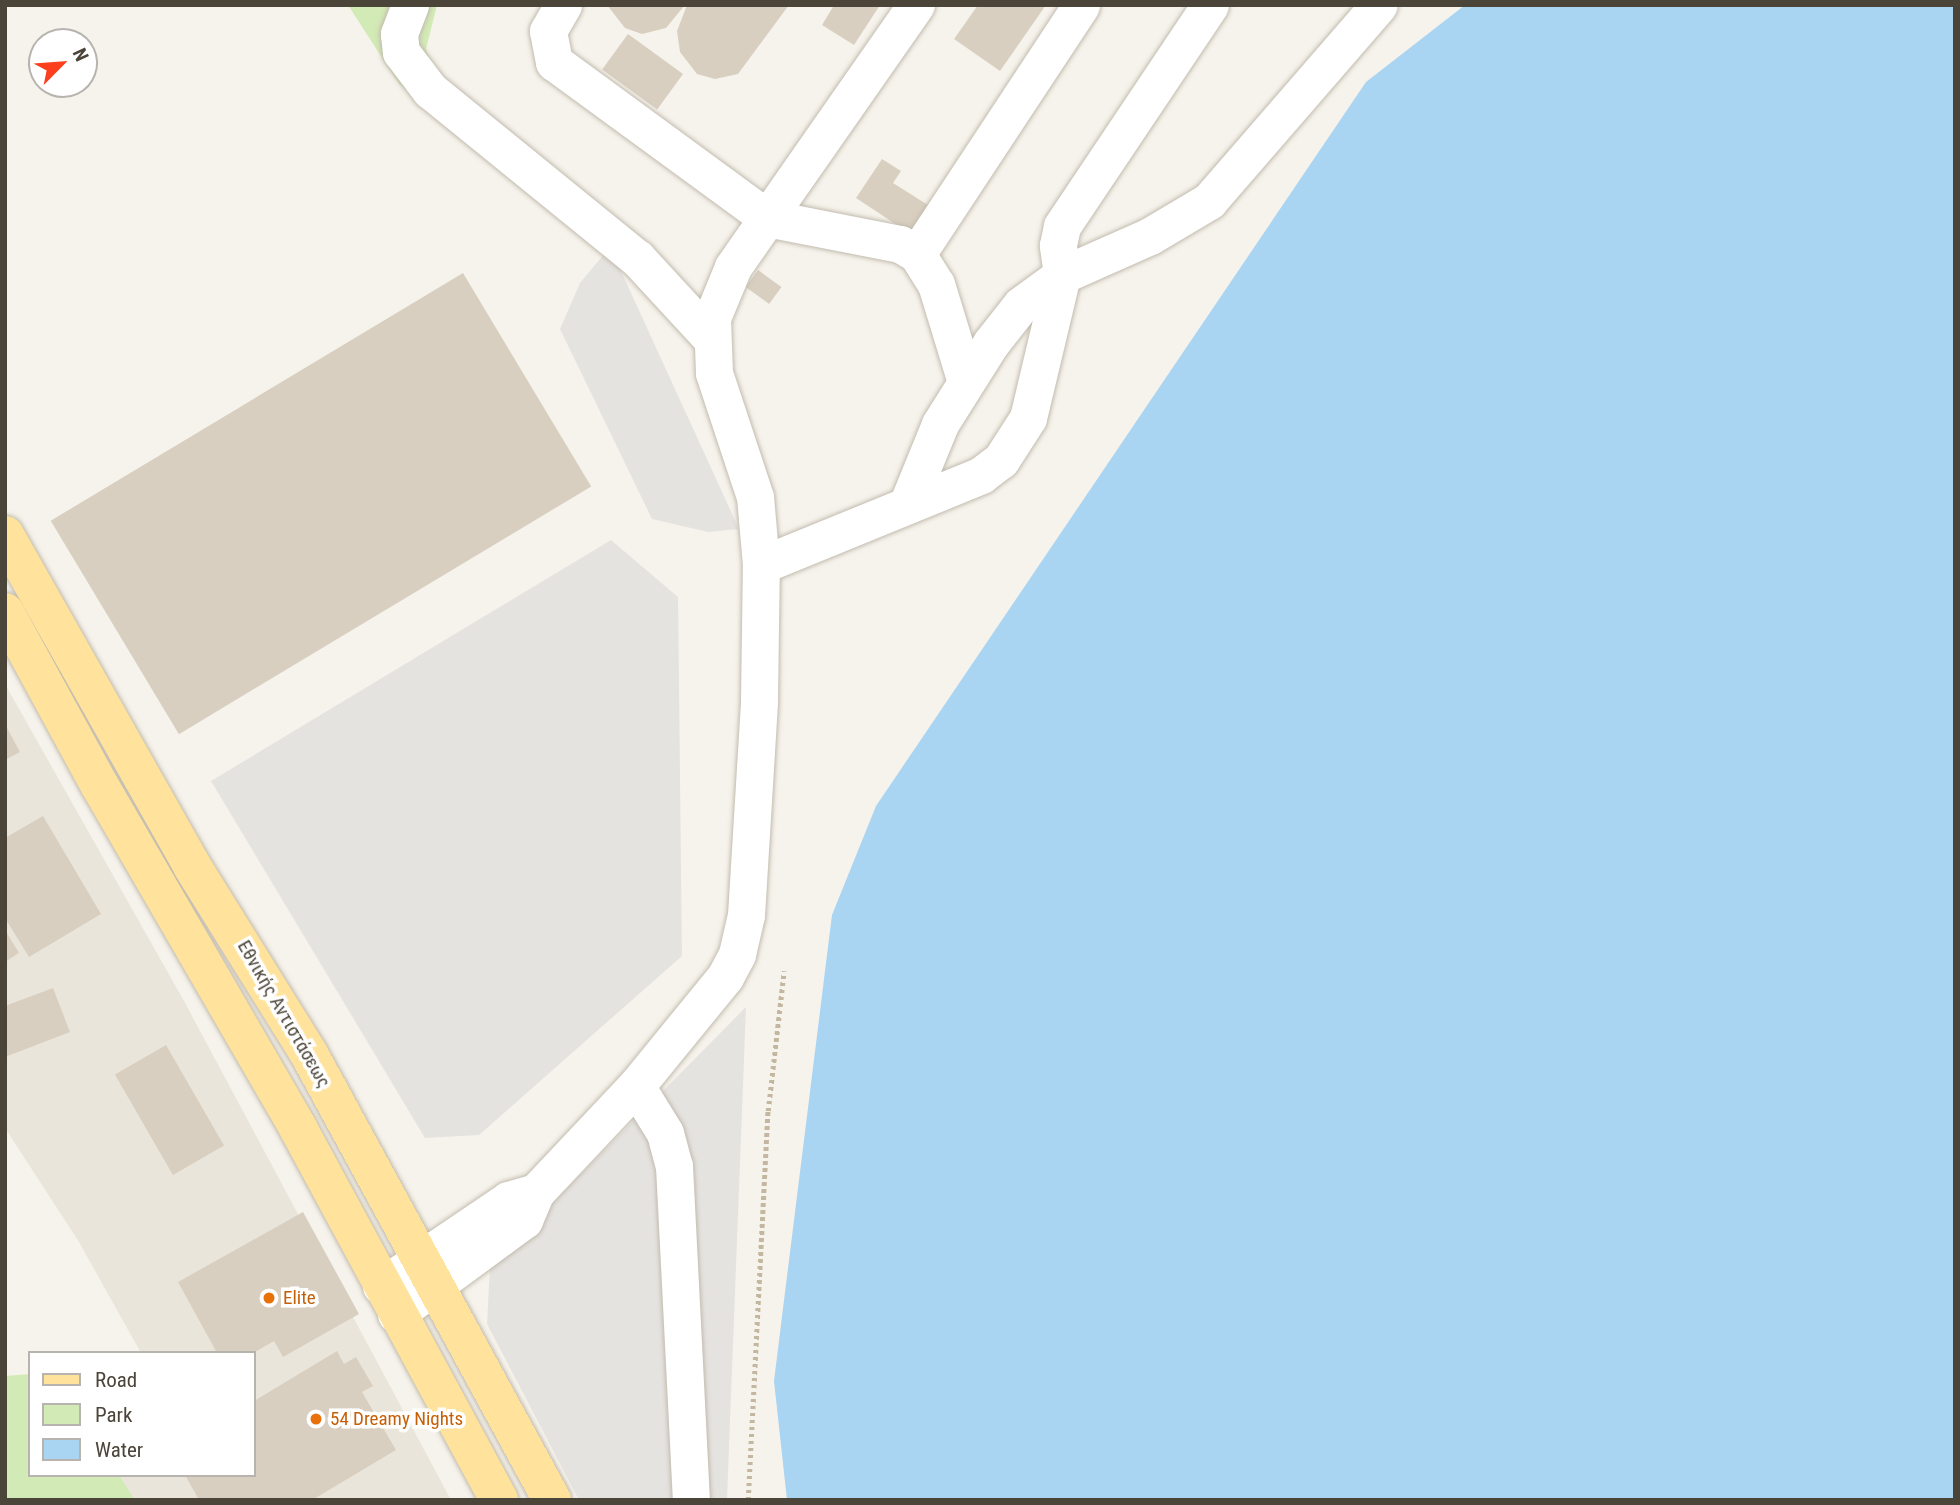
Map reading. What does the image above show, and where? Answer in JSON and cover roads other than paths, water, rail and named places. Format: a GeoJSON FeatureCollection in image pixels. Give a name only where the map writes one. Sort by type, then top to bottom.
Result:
{"type":"FeatureCollection","features":[{"type":"Feature","properties":{"kind":"main road","name":"Εθνικής Αντιστάσεως"},"geometry":{"type":"LineString","coordinates":[[5,535],[192,866],[282,1006],[552,1500]]}},
{"type":"Feature","properties":{"kind":"main road"},"geometry":{"type":"LineString","coordinates":[[5,612],[100,786],[298,1128],[499,1500]]}},
{"type":"Feature","properties":{"kind":"street"},"geometry":{"type":"LineString","coordinates":[[563,5],[548,31],[554,62],[767,218],[900,244],[917,254],[936,284],[966,382]]}},
{"type":"Feature","properties":{"kind":"street"},"geometry":{"type":"LineString","coordinates":[[389,1300],[427,1273],[508,1200],[536,1192],[636,1086],[725,977],[741,941],[759,700],[761,565],[755,497],[714,373],[710,337],[716,300],[733,267],[916,5]]}},
{"type":"Feature","properties":{"kind":"street"},"geometry":{"type":"LineString","coordinates":[[917,254],[1081,5]]}},
{"type":"Feature","properties":{"kind":"street"},"geometry":{"type":"LineString","coordinates":[[761,565],[981,475],[1016,442],[1028,418],[1062,275],[1058,245],[1062,226],[1210,5]]}},
{"type":"Feature","properties":{"kind":"street"},"geometry":{"type":"LineString","coordinates":[[907,505],[940,424],[966,382],[1021,305],[1062,275],[1150,236],[1209,201],[1379,5]]}},
{"type":"Feature","properties":{"kind":"street"},"geometry":{"type":"LineString","coordinates":[[403,8],[399,34],[401,52],[430,90],[637,258],[710,337]]}},
{"type":"Feature","properties":{"kind":"street"},"geometry":{"type":"LineString","coordinates":[[636,1086],[665,1133],[674,1166],[691,1500]]}},
{"type":"Feature","properties":{"kind":"water"},"geometry":{"type":"Polygon","coordinates":[[[1465,5],[1955,5],[1955,1500],[787,1500],[774,1381],[832,915],[876,806],[1366,82],[1465,5]]]}},
{"type":"Feature","properties":{"kind":"place","name":"Elite"},"geometry":{"type":"Point","coordinates":[269,1298]}},
{"type":"Feature","properties":{"kind":"place","name":"54 Dreamy Nights"},"geometry":{"type":"Point","coordinates":[316,1419]}}]}
